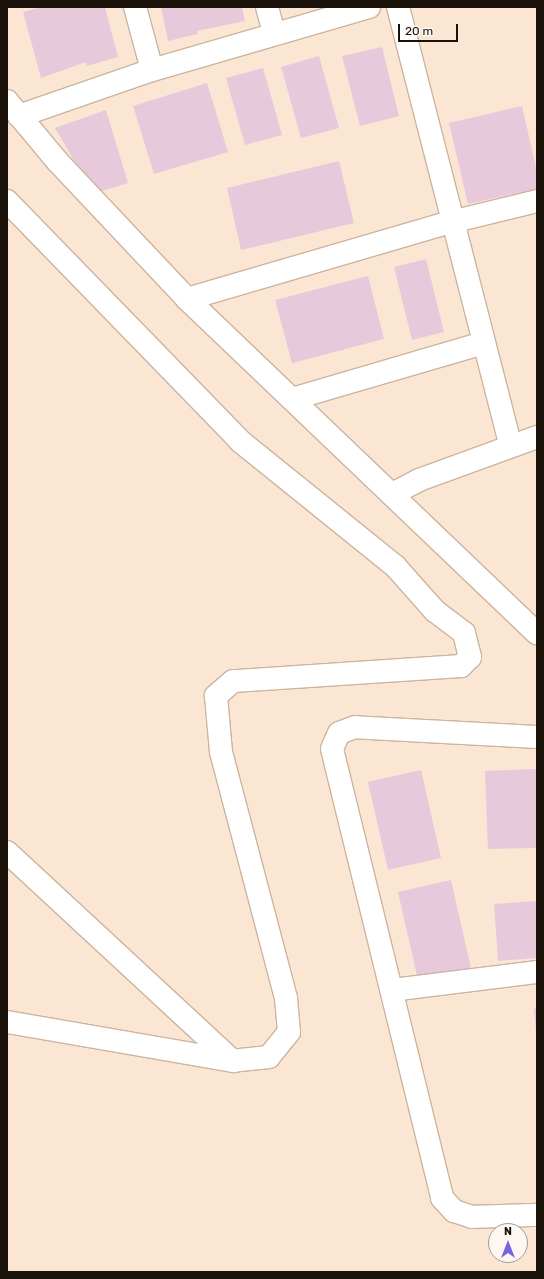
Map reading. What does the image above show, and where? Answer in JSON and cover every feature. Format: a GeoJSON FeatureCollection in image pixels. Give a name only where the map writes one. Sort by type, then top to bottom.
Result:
{"type":"FeatureCollection","features":[{"type":"Feature","properties":{"kind":"street"},"geometry":{"type":"LineString","coordinates":[[135,7],[152,70]]}},
{"type":"Feature","properties":{"kind":"street"},"geometry":{"type":"LineString","coordinates":[[267,7],[274,34]]}},
{"type":"Feature","properties":{"kind":"street"},"geometry":{"type":"LineString","coordinates":[[369,7],[152,70],[13,108],[58,162],[187,299],[537,633]]}},
{"type":"Feature","properties":{"kind":"street"},"geometry":{"type":"LineString","coordinates":[[398,7],[451,222],[510,444]]}},
{"type":"Feature","properties":{"kind":"street"},"geometry":{"type":"LineString","coordinates":[[7,201],[240,441],[395,566],[435,611],[464,633],[470,657],[461,666],[233,681],[216,696],[220,752],[286,998],[289,1032],[269,1057],[233,1061],[7,1022]]}},
{"type":"Feature","properties":{"kind":"street"},"geometry":{"type":"LineString","coordinates":[[187,299],[451,222],[537,201]]}},
{"type":"Feature","properties":{"kind":"street"},"geometry":{"type":"LineString","coordinates":[[292,399],[483,343]]}},
{"type":"Feature","properties":{"kind":"street"},"geometry":{"type":"LineString","coordinates":[[392,494],[510,444],[537,437]]}},
{"type":"Feature","properties":{"kind":"street"},"geometry":{"type":"LineString","coordinates":[[537,737],[355,727],[346,729],[334,740],[333,760],[392,990],[442,1198],[454,1211],[472,1217],[537,1215]]}},
{"type":"Feature","properties":{"kind":"street"},"geometry":{"type":"LineString","coordinates":[[7,852],[233,1061]]}},
{"type":"Feature","properties":{"kind":"street"},"geometry":{"type":"LineString","coordinates":[[392,990],[537,972]]}},
{"type":"Feature","properties":{"kind":"building"},"geometry":{"type":"Polygon","coordinates":[[[41,7],[105,7],[118,57],[87,66],[86,62],[41,78],[23,12],[41,7]]]}},
{"type":"Feature","properties":{"kind":"building"},"geometry":{"type":"Polygon","coordinates":[[[161,7],[242,7],[245,21],[197,31],[198,34],[168,41],[161,7]]]}},
{"type":"Feature","properties":{"kind":"building"},"geometry":{"type":"Polygon","coordinates":[[[382,47],[399,116],[360,126],[342,56],[382,47]]]}},
{"type":"Feature","properties":{"kind":"building"},"geometry":{"type":"Polygon","coordinates":[[[319,56],[339,128],[301,138],[281,67],[319,56]]]}},
{"type":"Feature","properties":{"kind":"building"},"geometry":{"type":"Polygon","coordinates":[[[263,68],[282,135],[245,145],[226,78],[263,68]]]}},
{"type":"Feature","properties":{"kind":"building"},"geometry":{"type":"Polygon","coordinates":[[[207,83],[228,152],[154,174],[133,106],[207,83]]]}},
{"type":"Feature","properties":{"kind":"building"},"geometry":{"type":"Polygon","coordinates":[[[522,106],[537,172],[537,189],[468,204],[449,123],[522,106]]]}},
{"type":"Feature","properties":{"kind":"building"},"geometry":{"type":"Polygon","coordinates":[[[106,110],[128,183],[102,191],[79,169],[55,128],[106,110]]]}},
{"type":"Feature","properties":{"kind":"building"},"geometry":{"type":"Polygon","coordinates":[[[339,161],[354,223],[241,250],[227,188],[339,161]]]}},
{"type":"Feature","properties":{"kind":"building"},"geometry":{"type":"Polygon","coordinates":[[[426,259],[444,332],[412,340],[394,267],[426,259]]]}},
{"type":"Feature","properties":{"kind":"building"},"geometry":{"type":"Polygon","coordinates":[[[368,276],[384,339],[292,363],[275,300],[368,276]]]}},
{"type":"Feature","properties":{"kind":"building"},"geometry":{"type":"Polygon","coordinates":[[[537,769],[537,848],[488,849],[485,771],[537,769]]]}},
{"type":"Feature","properties":{"kind":"building"},"geometry":{"type":"Polygon","coordinates":[[[421,770],[441,858],[388,870],[368,782],[421,770]]]}},
{"type":"Feature","properties":{"kind":"building"},"geometry":{"type":"Polygon","coordinates":[[[451,880],[471,968],[418,980],[398,892],[451,880]]]}},
{"type":"Feature","properties":{"kind":"building"},"geometry":{"type":"Polygon","coordinates":[[[537,901],[537,958],[498,961],[494,904],[537,901]]]}},
{"type":"Feature","properties":{"kind":"building"},"geometry":{"type":"Polygon","coordinates":[[[537,1008],[537,1032],[536,1032],[534,1009],[537,1008]]]}}]}
